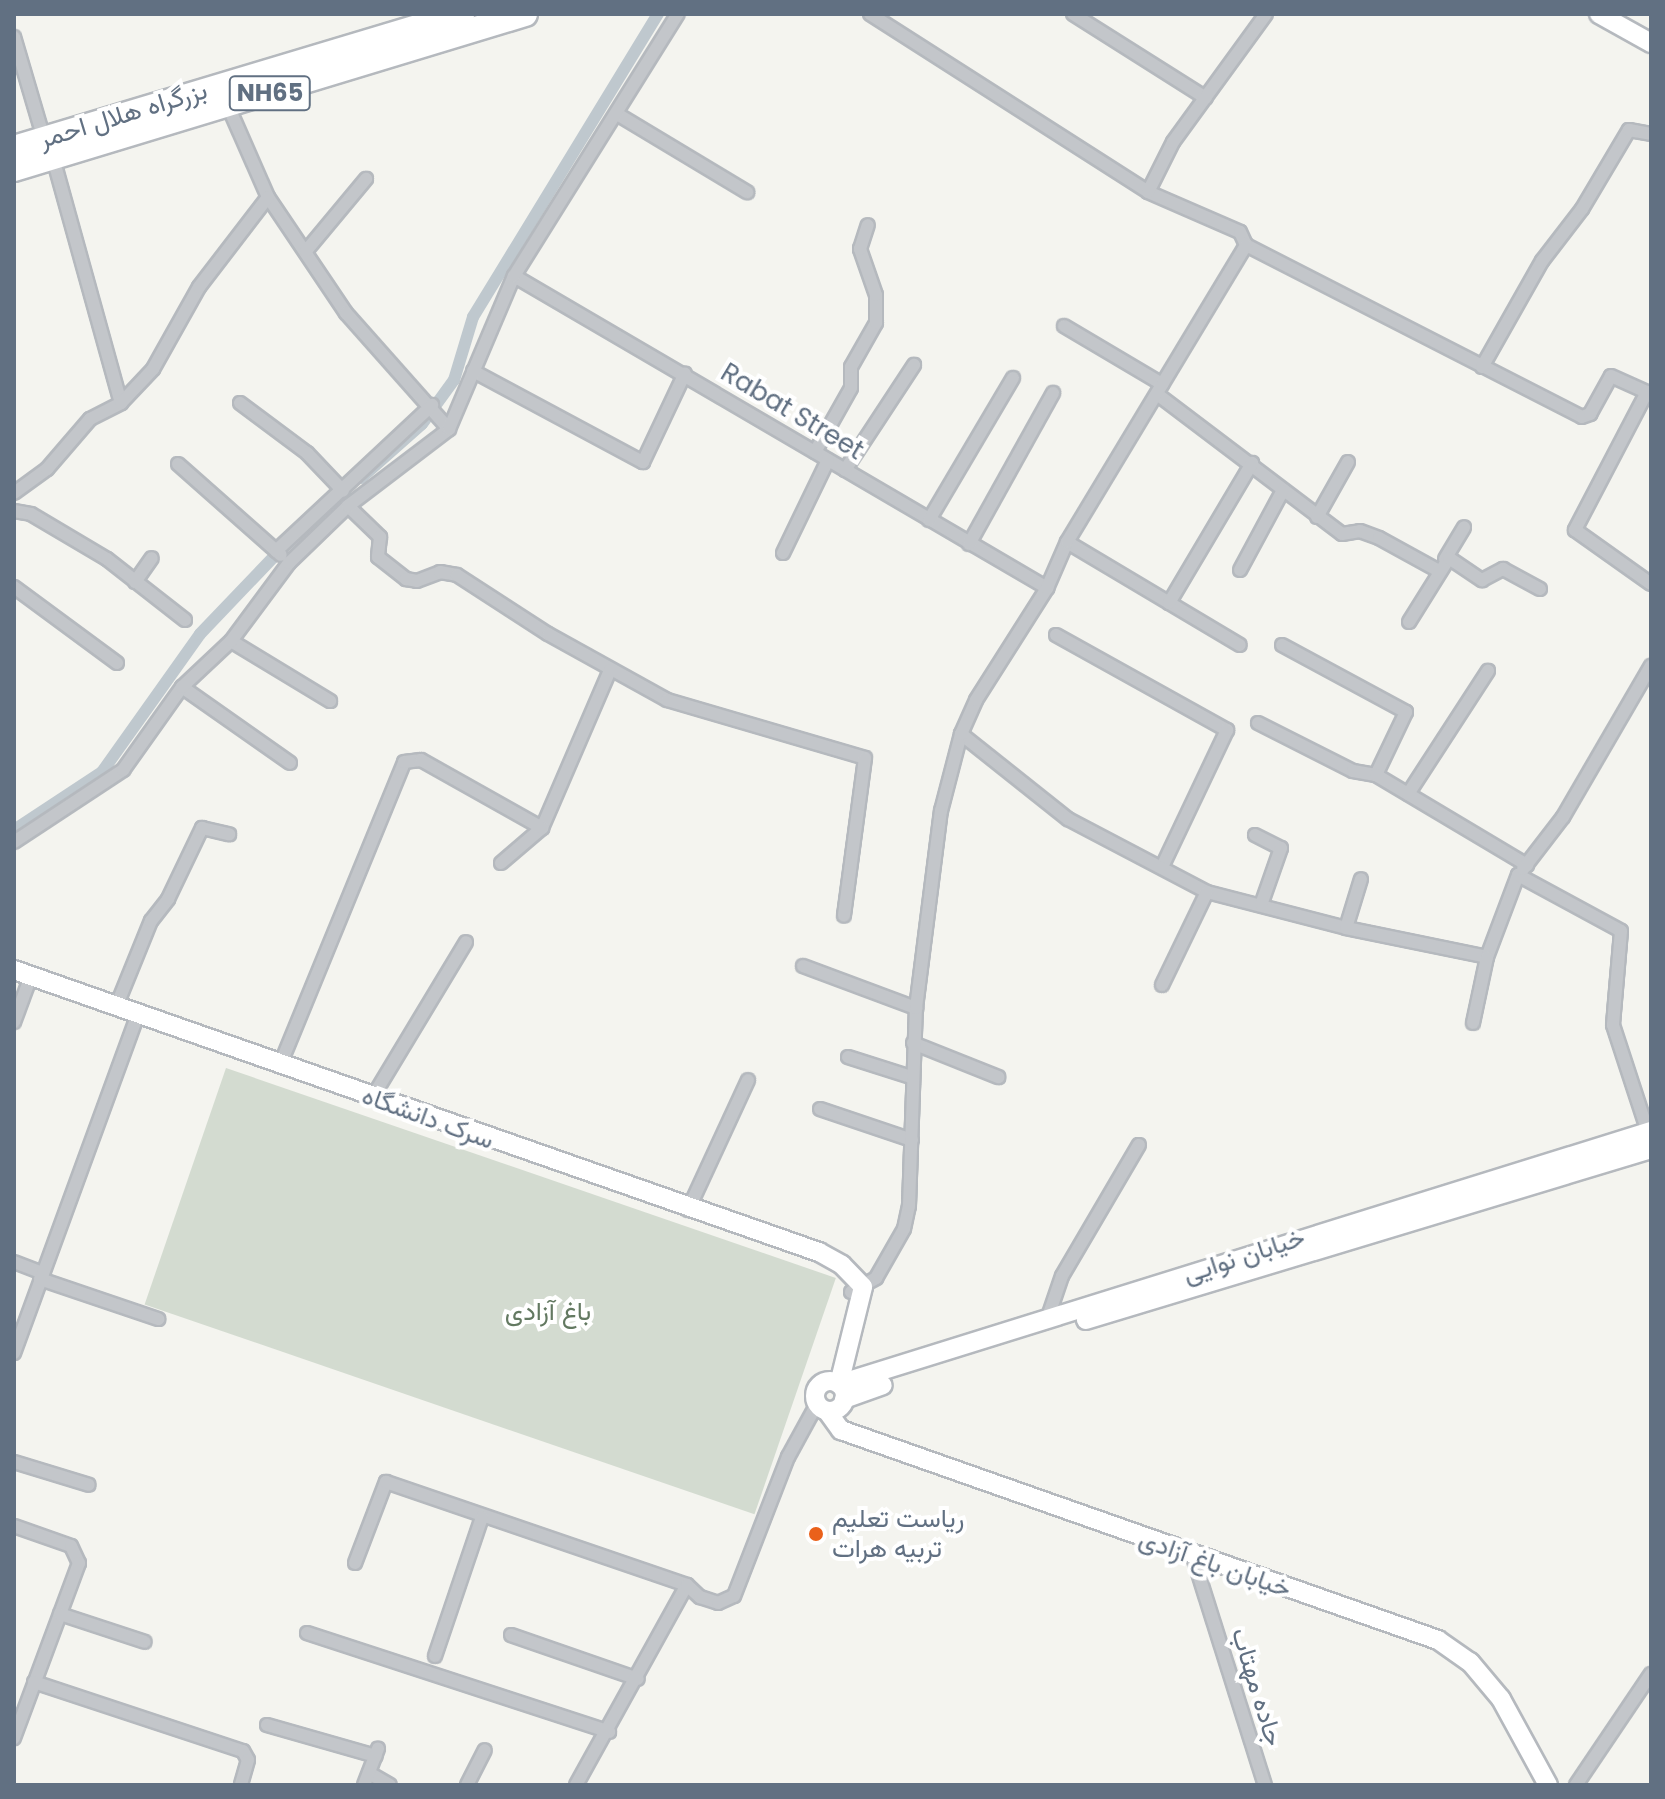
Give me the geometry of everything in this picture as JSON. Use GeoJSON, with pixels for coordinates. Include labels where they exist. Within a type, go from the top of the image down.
{"type":"FeatureCollection","features":[{"type":"Feature","properties":{"kind":"highway","name":"بزرگراه هلال احمر"},"geometry":{"type":"LineString","coordinates":[[14,169],[48,148],[462,14]]}},
{"type":"Feature","properties":{"kind":"highway","name":"بزرگراه هلال احمر"},"geometry":{"type":"LineString","coordinates":[[14,148],[48,148],[228,106],[405,32],[525,14]]}},
{"type":"Feature","properties":{"kind":"street"},"geometry":{"type":"LineString","coordinates":[[14,842],[123,770],[182,687],[231,641],[289,563],[348,506],[449,429],[514,276],[678,14]]}},
{"type":"Feature","properties":{"kind":"street"},"geometry":{"type":"LineString","coordinates":[[870,14],[1148,192],[1240,232],[1246,245],[1582,417],[1590,414],[1611,376],[1649,393],[1575,530],[1651,584]]}},
{"type":"Feature","properties":{"kind":"street"},"geometry":{"type":"LineString","coordinates":[[1073,14],[1206,98]]}},
{"type":"Feature","properties":{"kind":"street"},"geometry":{"type":"LineString","coordinates":[[1148,192],[1173,142],[1266,14]]}},
{"type":"Feature","properties":{"kind":"street"},"geometry":{"type":"LineString","coordinates":[[1599,14],[1651,43]]}},
{"type":"Feature","properties":{"kind":"street"},"geometry":{"type":"LineString","coordinates":[[14,37],[121,403]]}},
{"type":"Feature","properties":{"kind":"street"},"geometry":{"type":"LineString","coordinates":[[228,106],[268,197],[346,313],[392,369],[432,405],[449,429]]}},
{"type":"Feature","properties":{"kind":"street"},"geometry":{"type":"LineString","coordinates":[[617,114],[747,192]]}},
{"type":"Feature","properties":{"kind":"street"},"geometry":{"type":"LineString","coordinates":[[1482,367],[1542,261],[1582,209],[1629,130],[1651,134]]}},
{"type":"Feature","properties":{"kind":"street"},"geometry":{"type":"LineString","coordinates":[[306,251],[366,179]]}},
{"type":"Feature","properties":{"kind":"street"},"geometry":{"type":"LineString","coordinates":[[14,493],[47,469],[90,419],[121,403],[153,369],[199,287],[268,197]]}},
{"type":"Feature","properties":{"kind":"street"},"geometry":{"type":"LineString","coordinates":[[815,452],[851,388],[851,367],[876,323],[876,295],[860,249],[868,225]]}},
{"type":"Feature","properties":{"kind":"street"},"geometry":{"type":"LineString","coordinates":[[822,1407],[838,1408],[837,1388],[857,1290],[876,1278],[904,1229],[912,1140],[911,1077],[916,1008],[941,811],[961,734],[976,700],[1047,588],[1067,542],[1246,245]]}},
{"type":"Feature","properties":{"kind":"street","name":"Rabat Street"},"geometry":{"type":"LineString","coordinates":[[514,276],[685,373],[1047,588]]}},
{"type":"Feature","properties":{"kind":"street"},"geometry":{"type":"LineString","coordinates":[[1064,326],[1160,389],[1252,463],[1282,492],[1342,534],[1360,531],[1442,565],[1454,559],[1482,580],[1503,569],[1540,589]]}},
{"type":"Feature","properties":{"kind":"street"},"geometry":{"type":"LineString","coordinates":[[845,470],[914,365]]}},
{"type":"Feature","properties":{"kind":"street"},"geometry":{"type":"LineString","coordinates":[[473,371],[643,462],[685,373]]}},
{"type":"Feature","properties":{"kind":"street"},"geometry":{"type":"LineString","coordinates":[[929,520],[1013,378]]}},
{"type":"Feature","properties":{"kind":"street"},"geometry":{"type":"LineString","coordinates":[[969,544],[1053,393]]}},
{"type":"Feature","properties":{"kind":"street"},"geometry":{"type":"LineString","coordinates":[[240,403],[307,453],[343,491]]}},
{"type":"Feature","properties":{"kind":"street"},"geometry":{"type":"LineString","coordinates":[[276,551],[432,405]]}},
{"type":"Feature","properties":{"kind":"street"},"geometry":{"type":"LineString","coordinates":[[783,553],[828,460]]}},
{"type":"Feature","properties":{"kind":"street"},"geometry":{"type":"LineString","coordinates":[[1317,517],[1348,462]]}},
{"type":"Feature","properties":{"kind":"street"},"geometry":{"type":"LineString","coordinates":[[1169,603],[1252,463]]}},
{"type":"Feature","properties":{"kind":"street"},"geometry":{"type":"LineString","coordinates":[[178,464],[289,563]]}},
{"type":"Feature","properties":{"kind":"street"},"geometry":{"type":"LineString","coordinates":[[1240,570],[1282,492]]}},
{"type":"Feature","properties":{"kind":"street"},"geometry":{"type":"LineString","coordinates":[[348,506],[380,537],[378,557],[406,579],[417,581],[440,572],[457,575],[610,670],[667,700],[726,721],[865,758],[844,916]]}},
{"type":"Feature","properties":{"kind":"street"},"geometry":{"type":"LineString","coordinates":[[14,511],[31,514],[107,559],[185,620]]}},
{"type":"Feature","properties":{"kind":"street"},"geometry":{"type":"LineString","coordinates":[[1409,622],[1464,527]]}},
{"type":"Feature","properties":{"kind":"street"},"geometry":{"type":"LineString","coordinates":[[1067,542],[1240,645]]}},
{"type":"Feature","properties":{"kind":"street"},"geometry":{"type":"LineString","coordinates":[[135,582],[152,558]]}},
{"type":"Feature","properties":{"kind":"street"},"geometry":{"type":"LineString","coordinates":[[14,587],[117,663]]}},
{"type":"Feature","properties":{"kind":"street"},"geometry":{"type":"LineString","coordinates":[[1056,635],[1227,730],[1162,867]]}},
{"type":"Feature","properties":{"kind":"street"},"geometry":{"type":"LineString","coordinates":[[231,641],[330,701]]}},
{"type":"Feature","properties":{"kind":"street"},"geometry":{"type":"LineString","coordinates":[[1282,645],[1406,712],[1376,775]]}},
{"type":"Feature","properties":{"kind":"street"},"geometry":{"type":"LineString","coordinates":[[1473,1023],[1487,957],[1522,870],[1563,817],[1651,666]]}},
{"type":"Feature","properties":{"kind":"street"},"geometry":{"type":"LineString","coordinates":[[501,863],[542,828],[610,670]]}},
{"type":"Feature","properties":{"kind":"street"},"geometry":{"type":"LineString","coordinates":[[1408,794],[1488,671]]}},
{"type":"Feature","properties":{"kind":"street"},"geometry":{"type":"LineString","coordinates":[[182,687],[290,763]]}},
{"type":"Feature","properties":{"kind":"street"},"geometry":{"type":"LineString","coordinates":[[1258,723],[1353,771],[1376,775],[1621,931],[1613,1025],[1650,1138]]}},
{"type":"Feature","properties":{"kind":"street"},"geometry":{"type":"LineString","coordinates":[[961,734],[1068,819],[1207,892],[1346,928],[1487,957]]}},
{"type":"Feature","properties":{"kind":"street"},"geometry":{"type":"LineString","coordinates":[[280,1065],[404,762],[421,760],[542,828]]}},
{"type":"Feature","properties":{"kind":"street"},"geometry":{"type":"LineString","coordinates":[[116,1007],[151,921],[168,899],[202,828],[229,834]]}},
{"type":"Feature","properties":{"kind":"street"},"geometry":{"type":"LineString","coordinates":[[1255,835],[1281,848],[1261,905]]}},
{"type":"Feature","properties":{"kind":"street"},"geometry":{"type":"LineString","coordinates":[[1346,928],[1361,879]]}},
{"type":"Feature","properties":{"kind":"street"},"geometry":{"type":"LineString","coordinates":[[1162,985],[1207,892]]}},
{"type":"Feature","properties":{"kind":"street"},"geometry":{"type":"LineString","coordinates":[[372,1098],[466,942]]}},
{"type":"Feature","properties":{"kind":"street"},"geometry":{"type":"LineString","coordinates":[[803,966],[916,1008]]}},
{"type":"Feature","properties":{"kind":"street"},"geometry":{"type":"LineString","coordinates":[[14,1022],[23,973]]}},
{"type":"Feature","properties":{"kind":"street","name":"سرک دانشگاه"},"geometry":{"type":"LineString","coordinates":[[23,973],[688,1210],[819,1252],[842,1265],[857,1290]]}},
{"type":"Feature","properties":{"kind":"street"},"geometry":{"type":"LineString","coordinates":[[14,1353],[138,1015]]}},
{"type":"Feature","properties":{"kind":"street"},"geometry":{"type":"LineString","coordinates":[[913,1043],[998,1077]]}},
{"type":"Feature","properties":{"kind":"street"},"geometry":{"type":"LineString","coordinates":[[848,1057],[911,1077]]}},
{"type":"Feature","properties":{"kind":"street"},"geometry":{"type":"LineString","coordinates":[[688,1210],[748,1080]]}},
{"type":"Feature","properties":{"kind":"street"},"geometry":{"type":"LineString","coordinates":[[820,1109],[912,1140]]}},
{"type":"Feature","properties":{"kind":"street","name":"خیابان نوایی"},"geometry":{"type":"LineString","coordinates":[[837,1388],[1047,1320],[1650,1138]]}},
{"type":"Feature","properties":{"kind":"street","name":"خیابان نوایی"},"geometry":{"type":"LineString","coordinates":[[837,1388],[1294,1255],[1650,1138]]}},
{"type":"Feature","properties":{"kind":"street"},"geometry":{"type":"LineString","coordinates":[[1047,1320],[1062,1276],[1139,1145]]}},
{"type":"Feature","properties":{"kind":"street"},"geometry":{"type":"LineString","coordinates":[[14,1262],[41,1276],[158,1319]]}},
{"type":"Feature","properties":{"kind":"street"},"geometry":{"type":"LineString","coordinates":[[837,1388],[857,1290]]}},
{"type":"Feature","properties":{"kind":"street"},"geometry":{"type":"LineString","coordinates":[[845,1341],[853,1363],[881,1374]]}},
{"type":"Feature","properties":{"kind":"street"},"geometry":{"type":"LineString","coordinates":[[822,1407],[816,1392],[837,1388]]}},
{"type":"Feature","properties":{"kind":"street"},"geometry":{"type":"LineString","coordinates":[[355,1563],[386,1482],[687,1585],[700,1597],[718,1603],[734,1596],[788,1457],[822,1407]]}},
{"type":"Feature","properties":{"kind":"street","name":"خیابان باغ آزادی"},"geometry":{"type":"LineString","coordinates":[[822,1407],[841,1430],[1193,1557],[1438,1640],[1470,1662],[1501,1699],[1548,1785]]}},
{"type":"Feature","properties":{"kind":"street"},"geometry":{"type":"LineString","coordinates":[[14,1462],[89,1485]]}},
{"type":"Feature","properties":{"kind":"street"},"geometry":{"type":"LineString","coordinates":[[435,1656],[482,1517]]}},
{"type":"Feature","properties":{"kind":"street"},"geometry":{"type":"LineString","coordinates":[[14,1526],[78,1551],[79,1563],[14,1738]]}},
{"type":"Feature","properties":{"kind":"street","name":"جاده مهتاب"},"geometry":{"type":"LineString","coordinates":[[1193,1557],[1265,1785]]}},
{"type":"Feature","properties":{"kind":"street"},"geometry":{"type":"LineString","coordinates":[[576,1785],[609,1732],[687,1585]]}},
{"type":"Feature","properties":{"kind":"street"},"geometry":{"type":"LineString","coordinates":[[60,1614],[145,1642]]}},
{"type":"Feature","properties":{"kind":"street"},"geometry":{"type":"LineString","coordinates":[[307,1633],[609,1732]]}},
{"type":"Feature","properties":{"kind":"street"},"geometry":{"type":"LineString","coordinates":[[511,1635],[638,1679]]}},
{"type":"Feature","properties":{"kind":"street"},"geometry":{"type":"LineString","coordinates":[[1576,1785],[1651,1674]]}},
{"type":"Feature","properties":{"kind":"street"},"geometry":{"type":"LineString","coordinates":[[34,1682],[243,1751],[248,1760],[241,1785]]}},
{"type":"Feature","properties":{"kind":"street"},"geometry":{"type":"LineString","coordinates":[[267,1725],[377,1752],[366,1779],[390,1785]]}},
{"type":"Feature","properties":{"kind":"street"},"geometry":{"type":"LineString","coordinates":[[467,1785],[485,1750]]}},
{"type":"Feature","properties":{"kind":"green space","name":"باغ آزادی"},"geometry":{"type":"Polygon","coordinates":[[[226,1068],[836,1278],[754,1514],[145,1304],[226,1068]]]}},
{"type":"Feature","properties":{"kind":"waterway"},"geometry":{"type":"LineString","coordinates":[[361,478],[422,424],[454,380],[473,317],[658,14]]}},
{"type":"Feature","properties":{"kind":"waterway"},"geometry":{"type":"LineString","coordinates":[[14,830],[102,772],[200,634],[285,545]]}},
{"type":"Feature","properties":{"kind":"place","name":"ریاست تعلیم تربیه هرات"},"geometry":{"type":"Point","coordinates":[816,1534]}}]}
